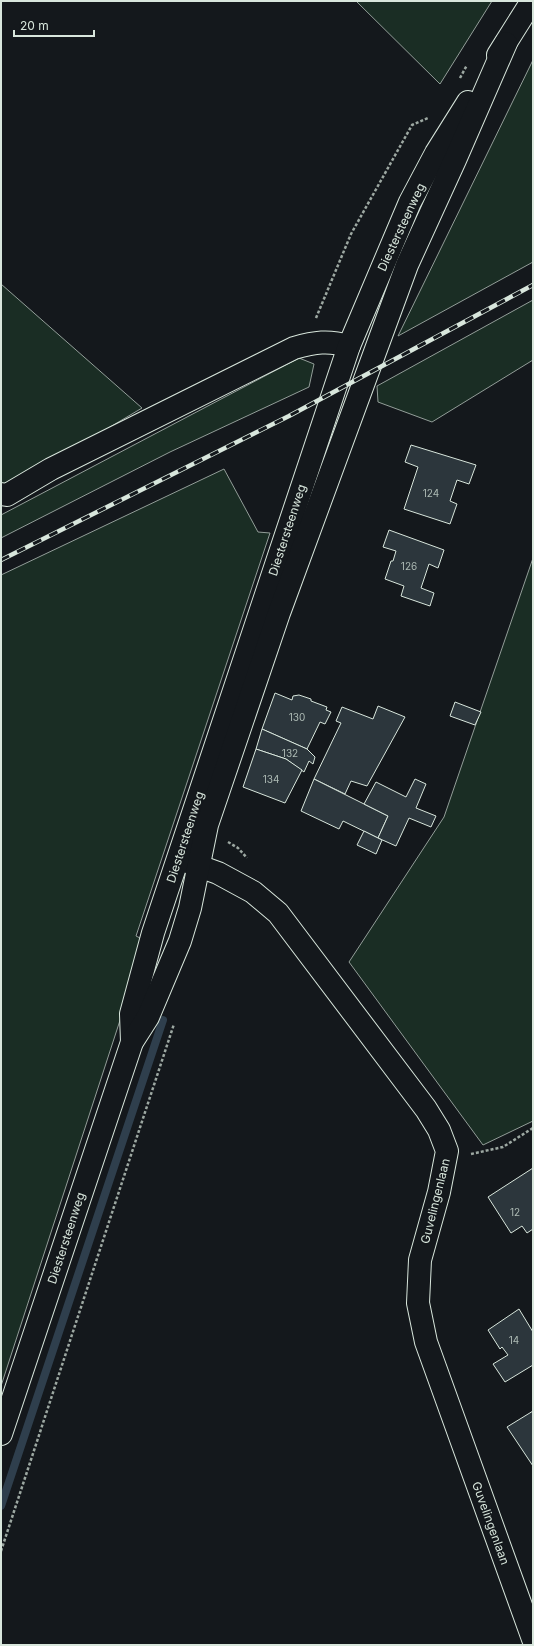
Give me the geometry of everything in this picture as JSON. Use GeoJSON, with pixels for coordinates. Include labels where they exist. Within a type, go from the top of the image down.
{"type":"FeatureCollection","features":[{"type":"Feature","properties":{"kind":"main road","name":"Diestersteenweg"},"geometry":{"type":"LineString","coordinates":[[132,1042],[131,1014],[154,933],[342,344],[410,202],[436,153],[532,1]]}},
{"type":"Feature","properties":{"kind":"main road","name":"Diestersteenweg"},"geometry":{"type":"LineString","coordinates":[[1,1434],[132,1042],[148,1018],[180,941],[200,867],[207,826],[279,613],[407,265],[455,160],[506,42]]}},
{"type":"Feature","properties":{"kind":"main road"},"geometry":{"type":"LineString","coordinates":[[1,494],[7,495],[57,466],[294,348],[314,342],[342,344]]}},
{"type":"Feature","properties":{"kind":"main road","name":"Guvelingenlaan"},"geometry":{"type":"LineString","coordinates":[[178,858],[218,873],[253,892],[278,913],[426,1109],[439,1130],[447,1151],[439,1192],[420,1260],[418,1303],[426,1342],[533,1639]]}},
{"type":"Feature","properties":{"kind":"path"},"geometry":{"type":"LineString","coordinates":[[305,345],[351,234],[412,125],[432,116]]}},
{"type":"Feature","properties":{"kind":"path"},"geometry":{"type":"LineString","coordinates":[[1,1551],[174,1023]]}},
{"type":"Feature","properties":{"kind":"path"},"geometry":{"type":"LineString","coordinates":[[447,1151],[472,1154],[503,1147],[533,1128]]}},
{"type":"Feature","properties":{"kind":"green space"},"geometry":{"type":"Polygon","coordinates":[[[356,1],[492,1],[440,84],[356,1]]]}},
{"type":"Feature","properties":{"kind":"green space"},"geometry":{"type":"Polygon","coordinates":[[[533,60],[533,262],[398,336],[533,60]]]}},
{"type":"Feature","properties":{"kind":"green space"},"geometry":{"type":"Polygon","coordinates":[[[1,284],[142,408],[1,492],[1,284]]]}},
{"type":"Feature","properties":{"kind":"green space"},"geometry":{"type":"Polygon","coordinates":[[[533,300],[533,360],[432,422],[378,402],[377,386],[533,300]]]}},
{"type":"Feature","properties":{"kind":"green space"},"geometry":{"type":"Polygon","coordinates":[[[299,358],[314,364],[309,387],[170,452],[1,538],[1,515],[299,358]]]}},
{"type":"Feature","properties":{"kind":"green space"},"geometry":{"type":"Polygon","coordinates":[[[224,469],[258,532],[270,533],[136,936],[144,940],[125,1005],[1,1386],[1,575],[224,469]]]}},
{"type":"Feature","properties":{"kind":"green space"},"geometry":{"type":"Polygon","coordinates":[[[533,558],[533,1121],[483,1145],[349,962],[444,817],[533,558]]]}},
{"type":"Feature","properties":{"kind":"building"},"geometry":{"type":"Polygon","coordinates":[[[411,445],[476,465],[469,484],[457,480],[450,501],[457,504],[450,524],[404,509],[418,467],[405,462],[411,445]]]}},
{"type":"Feature","properties":{"kind":"building"},"geometry":{"type":"Polygon","coordinates":[[[389,530],[444,550],[438,568],[429,564],[421,588],[434,593],[430,606],[401,596],[404,586],[385,579],[396,551],[383,547],[389,530]]]}},
{"type":"Feature","properties":{"kind":"building"},"geometry":{"type":"Polygon","coordinates":[[[275,693],[292,700],[293,696],[299,695],[311,699],[311,701],[327,707],[326,710],[331,712],[325,724],[320,722],[307,749],[262,729],[275,693]]]}},
{"type":"Feature","properties":{"kind":"building"},"geometry":{"type":"Polygon","coordinates":[[[455,702],[481,712],[475,725],[450,716],[455,702]]]}},
{"type":"Feature","properties":{"kind":"building"},"geometry":{"type":"Polygon","coordinates":[[[378,706],[405,717],[367,786],[351,781],[345,794],[314,779],[341,723],[336,721],[342,707],[373,719],[378,706]]]}},
{"type":"Feature","properties":{"kind":"building"},"geometry":{"type":"Polygon","coordinates":[[[262,729],[307,749],[315,757],[313,764],[309,761],[304,772],[286,759],[256,749],[262,729]]]}},
{"type":"Feature","properties":{"kind":"building"},"geometry":{"type":"Polygon","coordinates":[[[256,749],[286,759],[302,770],[285,803],[243,787],[256,749]]]}},
{"type":"Feature","properties":{"kind":"building"},"geometry":{"type":"Polygon","coordinates":[[[314,779],[388,816],[378,838],[343,821],[339,829],[301,811],[314,779]]]}},
{"type":"Feature","properties":{"kind":"building"},"geometry":{"type":"Polygon","coordinates":[[[415,779],[426,784],[416,808],[436,816],[431,827],[409,818],[396,846],[378,838],[388,816],[364,804],[376,782],[406,797],[415,779]]]}},
{"type":"Feature","properties":{"kind":"building"},"geometry":{"type":"Polygon","coordinates":[[[364,831],[382,840],[376,854],[357,845],[364,831]]]}},
{"type":"Feature","properties":{"kind":"building"},"geometry":{"type":"Polygon","coordinates":[[[533,1168],[533,1229],[527,1233],[522,1226],[511,1233],[488,1197],[533,1168]]]}},
{"type":"Feature","properties":{"kind":"building"},"geometry":{"type":"Polygon","coordinates":[[[519,1309],[533,1332],[533,1365],[505,1382],[493,1364],[508,1355],[502,1347],[500,1349],[488,1330],[519,1309]]]}},
{"type":"Feature","properties":{"kind":"building"},"geometry":{"type":"Polygon","coordinates":[[[533,1411],[533,1466],[507,1427],[533,1411]]]}},
{"type":"Feature","properties":{"kind":"waterway"},"geometry":{"type":"LineString","coordinates":[[1,1506],[163,1020]]}},
{"type":"Feature","properties":{"kind":"railway"},"geometry":{"type":"LineString","coordinates":[[1,560],[289,416],[533,285]]}}]}
